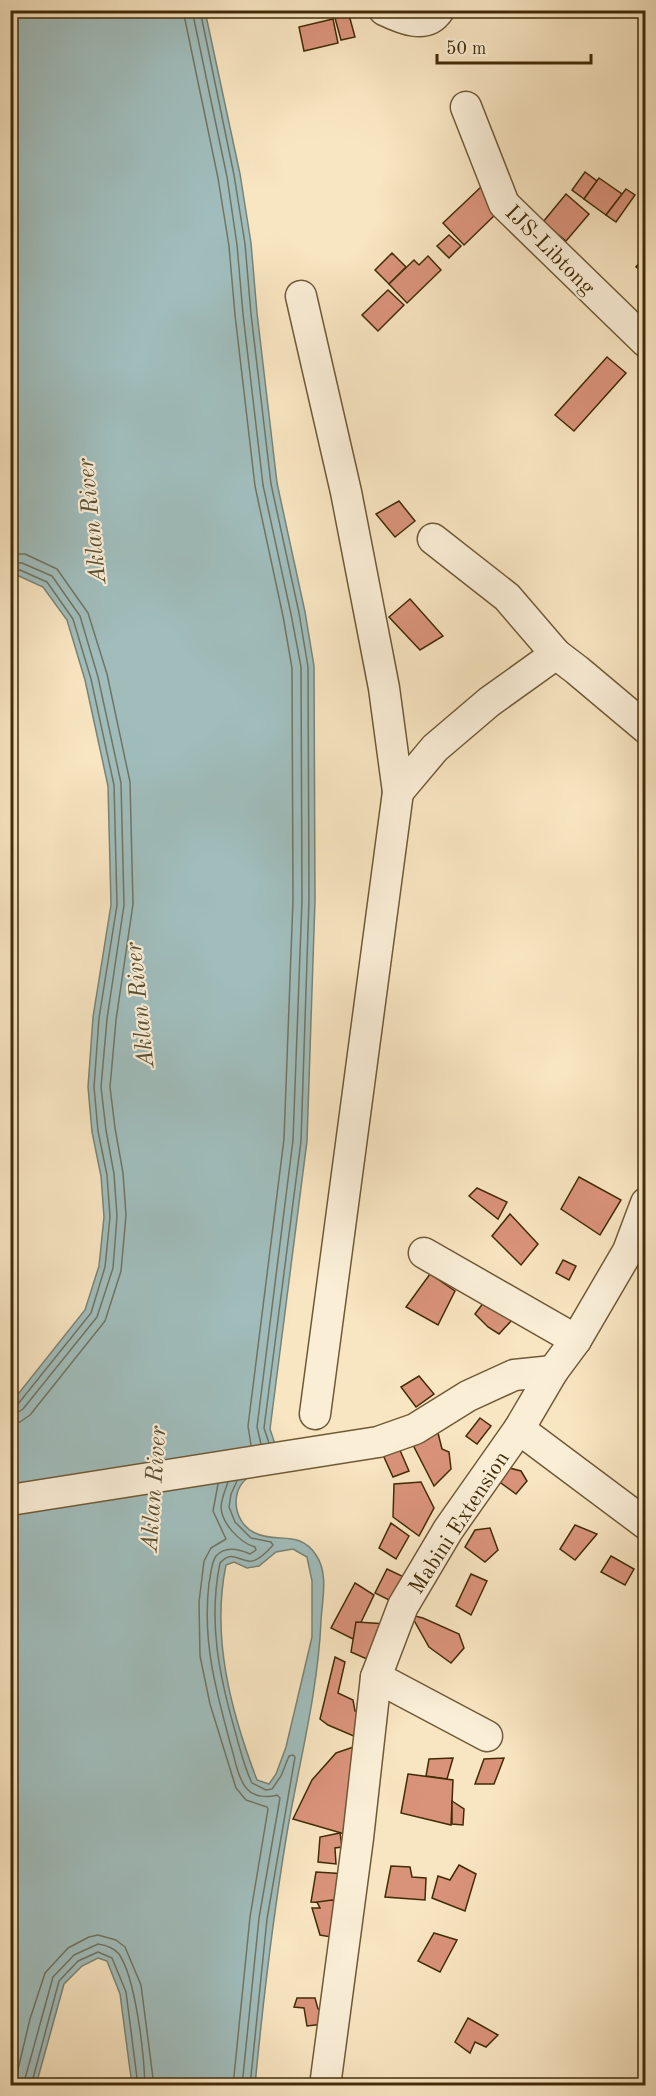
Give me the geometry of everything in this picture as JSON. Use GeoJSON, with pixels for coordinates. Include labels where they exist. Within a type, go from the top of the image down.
{"type":"FeatureCollection","features":[{"type":"Feature","properties":{"kind":"street"},"geometry":{"type":"LineString","coordinates":[[384,10],[407,20],[425,21],[437,14],[439,10]]}},
{"type":"Feature","properties":{"kind":"street","name":"IJS-Libtong"},"geometry":{"type":"LineString","coordinates":[[466,107],[504,204],[645,342]]}},
{"type":"Feature","properties":{"kind":"street"},"geometry":{"type":"LineString","coordinates":[[301,296],[346,492],[384,688],[398,792],[315,1414]]}},
{"type":"Feature","properties":{"kind":"street"},"geometry":{"type":"LineString","coordinates":[[433,539],[507,597],[556,654],[645,728]]}},
{"type":"Feature","properties":{"kind":"street"},"geometry":{"type":"LineString","coordinates":[[398,792],[435,748],[489,702],[556,654]]}},
{"type":"Feature","properties":{"kind":"street","name":"Mabini Extension"},"geometry":{"type":"LineString","coordinates":[[325,2085],[358,1838],[376,1677],[403,1606],[448,1530],[519,1429],[554,1371],[576,1340],[628,1251],[645,1203]]}},
{"type":"Feature","properties":{"kind":"street"},"geometry":{"type":"LineString","coordinates":[[424,1253],[576,1340]]}},
{"type":"Feature","properties":{"kind":"street"},"geometry":{"type":"LineString","coordinates":[[10,1500],[378,1442],[415,1429],[468,1396],[514,1376],[554,1371]]}},
{"type":"Feature","properties":{"kind":"street"},"geometry":{"type":"LineString","coordinates":[[519,1429],[645,1524]]}},
{"type":"Feature","properties":{"kind":"street"},"geometry":{"type":"LineString","coordinates":[[376,1677],[487,1736]]}},
{"type":"Feature","properties":{"kind":"water","name":"Aklan River"},"geometry":{"type":"Polygon","coordinates":[[[11,11],[205,11],[240,174],[251,243],[277,483],[305,612],[314,666],[315,900],[307,1141],[270,1429],[275,1444],[269,1465],[246,1479],[237,1492],[236,1500],[239,1516],[248,1529],[263,1536],[302,1542],[309,1547],[320,1562],[324,1587],[316,1674],[277,1896],[255,2085],[132,2085],[120,1994],[107,1961],[98,1958],[82,1966],[64,1984],[36,2085],[11,2085],[11,1403],[85,1310],[99,1266],[104,1217],[101,1176],[92,1132],[88,1087],[93,1017],[111,905],[108,786],[85,680],[67,620],[43,587],[19,576],[11,577],[11,11]],[[293,1549],[276,1552],[259,1566],[247,1568],[234,1562],[226,1565],[221,1619],[226,1674],[239,1728],[257,1780],[269,1784],[276,1774],[286,1747],[312,1637],[312,1581],[307,1557],[293,1549]]]}},
{"type":"Feature","properties":{"kind":"building"},"geometry":{"type":"Polygon","coordinates":[[[349,15],[355,37],[341,40],[335,18],[349,15]]]}},
{"type":"Feature","properties":{"kind":"building"},"geometry":{"type":"Polygon","coordinates":[[[333,19],[338,43],[304,51],[299,27],[333,19]]]}},
{"type":"Feature","properties":{"kind":"building"},"geometry":{"type":"Polygon","coordinates":[[[585,172],[597,181],[584,199],[572,190],[585,172]]]}},
{"type":"Feature","properties":{"kind":"building"},"geometry":{"type":"Polygon","coordinates":[[[599,178],[622,194],[606,215],[584,199],[599,178]]]}},
{"type":"Feature","properties":{"kind":"building"},"geometry":{"type":"Polygon","coordinates":[[[481,187],[495,201],[489,207],[496,214],[464,245],[443,223],[481,187]]]}},
{"type":"Feature","properties":{"kind":"building"},"geometry":{"type":"Polygon","coordinates":[[[626,189],[635,195],[616,222],[606,215],[626,189]]]}},
{"type":"Feature","properties":{"kind":"building"},"geometry":{"type":"Polygon","coordinates":[[[566,194],[589,214],[566,241],[543,222],[566,194]]]}},
{"type":"Feature","properties":{"kind":"building"},"geometry":{"type":"Polygon","coordinates":[[[449,235],[461,246],[449,258],[437,246],[449,235]]]}},
{"type":"Feature","properties":{"kind":"building"},"geometry":{"type":"Polygon","coordinates":[[[392,253],[406,267],[389,284],[375,270],[392,253]]]}},
{"type":"Feature","properties":{"kind":"building"},"geometry":{"type":"Polygon","coordinates":[[[646,255],[646,275],[636,267],[646,255]]]}},
{"type":"Feature","properties":{"kind":"building"},"geometry":{"type":"Polygon","coordinates":[[[428,256],[441,270],[407,303],[389,284],[414,260],[419,265],[428,256]]]}},
{"type":"Feature","properties":{"kind":"building"},"geometry":{"type":"Polygon","coordinates":[[[388,290],[404,305],[378,331],[362,315],[388,290]]]}},
{"type":"Feature","properties":{"kind":"building"},"geometry":{"type":"Polygon","coordinates":[[[607,357],[626,373],[574,431],[555,415],[607,357]]]}},
{"type":"Feature","properties":{"kind":"building"},"geometry":{"type":"Polygon","coordinates":[[[399,501],[415,521],[395,537],[376,514],[399,501]]]}},
{"type":"Feature","properties":{"kind":"building"},"geometry":{"type":"Polygon","coordinates":[[[410,599],[443,636],[420,650],[389,617],[410,599]]]}},
{"type":"Feature","properties":{"kind":"building"},"geometry":{"type":"Polygon","coordinates":[[[579,1177],[621,1200],[600,1235],[561,1209],[579,1177]]]}},
{"type":"Feature","properties":{"kind":"building"},"geometry":{"type":"Polygon","coordinates":[[[477,1188],[507,1202],[498,1219],[469,1196],[477,1188]]]}},
{"type":"Feature","properties":{"kind":"building"},"geometry":{"type":"Polygon","coordinates":[[[510,1214],[538,1244],[521,1265],[492,1236],[510,1214]]]}},
{"type":"Feature","properties":{"kind":"building"},"geometry":{"type":"Polygon","coordinates":[[[563,1260],[576,1266],[569,1280],[556,1273],[563,1260]]]}},
{"type":"Feature","properties":{"kind":"building"},"geometry":{"type":"Polygon","coordinates":[[[430,1274],[455,1291],[438,1325],[406,1307],[430,1274]]]}},
{"type":"Feature","properties":{"kind":"building"},"geometry":{"type":"Polygon","coordinates":[[[487,1298],[513,1319],[499,1334],[475,1314],[487,1298]]]}},
{"type":"Feature","properties":{"kind":"building"},"geometry":{"type":"Polygon","coordinates":[[[419,1376],[434,1394],[416,1407],[401,1387],[419,1376]]]}},
{"type":"Feature","properties":{"kind":"building"},"geometry":{"type":"Polygon","coordinates":[[[480,1418],[491,1426],[477,1444],[466,1436],[480,1418]]]}},
{"type":"Feature","properties":{"kind":"building"},"geometry":{"type":"Polygon","coordinates":[[[437,1429],[442,1449],[449,1452],[451,1469],[434,1486],[412,1443],[437,1429]]]}},
{"type":"Feature","properties":{"kind":"building"},"geometry":{"type":"Polygon","coordinates":[[[399,1448],[409,1471],[393,1477],[383,1455],[399,1448]]]}},
{"type":"Feature","properties":{"kind":"building"},"geometry":{"type":"Polygon","coordinates":[[[498,1465],[521,1471],[527,1481],[516,1494],[490,1475],[498,1465]]]}},
{"type":"Feature","properties":{"kind":"building"},"geometry":{"type":"Polygon","coordinates":[[[421,1482],[434,1508],[419,1536],[393,1517],[394,1484],[421,1482]]]}},
{"type":"Feature","properties":{"kind":"building"},"geometry":{"type":"Polygon","coordinates":[[[391,1523],[409,1536],[396,1559],[379,1548],[391,1523]]]}},
{"type":"Feature","properties":{"kind":"building"},"geometry":{"type":"Polygon","coordinates":[[[575,1525],[597,1534],[575,1560],[560,1549],[575,1525]]]}},
{"type":"Feature","properties":{"kind":"building"},"geometry":{"type":"Polygon","coordinates":[[[490,1528],[498,1550],[485,1562],[465,1547],[475,1530],[490,1528]]]}},
{"type":"Feature","properties":{"kind":"building"},"geometry":{"type":"Polygon","coordinates":[[[611,1556],[634,1569],[625,1585],[601,1572],[611,1556]]]}},
{"type":"Feature","properties":{"kind":"building"},"geometry":{"type":"Polygon","coordinates":[[[387,1569],[404,1577],[391,1601],[375,1593],[387,1569]]]}},
{"type":"Feature","properties":{"kind":"building"},"geometry":{"type":"Polygon","coordinates":[[[471,1574],[487,1581],[471,1615],[456,1606],[471,1574]]]}},
{"type":"Feature","properties":{"kind":"building"},"geometry":{"type":"Polygon","coordinates":[[[355,1583],[374,1595],[353,1639],[331,1628],[355,1583]]]}},
{"type":"Feature","properties":{"kind":"building"},"geometry":{"type":"Polygon","coordinates":[[[411,1615],[459,1634],[464,1648],[451,1663],[429,1647],[411,1615]]]}},
{"type":"Feature","properties":{"kind":"building"},"geometry":{"type":"Polygon","coordinates":[[[356,1622],[388,1624],[376,1663],[351,1652],[356,1622]]]}},
{"type":"Feature","properties":{"kind":"building"},"geometry":{"type":"Polygon","coordinates":[[[335,1657],[345,1662],[338,1693],[353,1700],[355,1711],[362,1713],[356,1737],[320,1719],[335,1657]]]}},
{"type":"Feature","properties":{"kind":"building"},"geometry":{"type":"Polygon","coordinates":[[[359,1745],[355,1837],[293,1819],[312,1780],[336,1753],[359,1745]]]}},
{"type":"Feature","properties":{"kind":"building"},"geometry":{"type":"Polygon","coordinates":[[[453,1758],[447,1779],[426,1776],[429,1759],[453,1758]]]}},
{"type":"Feature","properties":{"kind":"building"},"geometry":{"type":"Polygon","coordinates":[[[504,1758],[494,1784],[475,1784],[484,1759],[504,1758]]]}},
{"type":"Feature","properties":{"kind":"building"},"geometry":{"type":"Polygon","coordinates":[[[408,1774],[453,1780],[451,1825],[401,1813],[408,1774]]]}},
{"type":"Feature","properties":{"kind":"building"},"geometry":{"type":"Polygon","coordinates":[[[452,1801],[464,1809],[463,1825],[452,1824],[452,1801]]]}},
{"type":"Feature","properties":{"kind":"building"},"geometry":{"type":"Polygon","coordinates":[[[340,1833],[342,1847],[335,1848],[336,1864],[318,1862],[320,1837],[340,1833]]]}},
{"type":"Feature","properties":{"kind":"building"},"geometry":{"type":"Polygon","coordinates":[[[459,1865],[476,1874],[465,1911],[432,1898],[438,1876],[450,1880],[459,1865]]]}},
{"type":"Feature","properties":{"kind":"building"},"geometry":{"type":"Polygon","coordinates":[[[391,1866],[410,1867],[412,1877],[426,1878],[425,1900],[385,1897],[391,1866]]]}},
{"type":"Feature","properties":{"kind":"building"},"geometry":{"type":"Polygon","coordinates":[[[316,1872],[347,1874],[345,1904],[311,1902],[316,1872]]]}},
{"type":"Feature","properties":{"kind":"building"},"geometry":{"type":"Polygon","coordinates":[[[332,1900],[341,1904],[331,1937],[320,1935],[312,1908],[320,1908],[317,1902],[332,1900]]]}},
{"type":"Feature","properties":{"kind":"building"},"geometry":{"type":"Polygon","coordinates":[[[434,1933],[457,1940],[440,1972],[418,1961],[434,1933]]]}},
{"type":"Feature","properties":{"kind":"building"},"geometry":{"type":"Polygon","coordinates":[[[297,1998],[315,1998],[318,2009],[328,2012],[324,2024],[307,2026],[304,2008],[294,2007],[297,1998]]]}},
{"type":"Feature","properties":{"kind":"building"},"geometry":{"type":"Polygon","coordinates":[[[468,2018],[498,2035],[486,2047],[475,2042],[470,2053],[455,2042],[468,2018]]]}},
{"type":"Feature","properties":{"kind":"building"},"geometry":{"type":"Polygon","coordinates":[[[336,2081],[355,2081],[361,2086],[337,2086],[336,2081]]]}}]}
